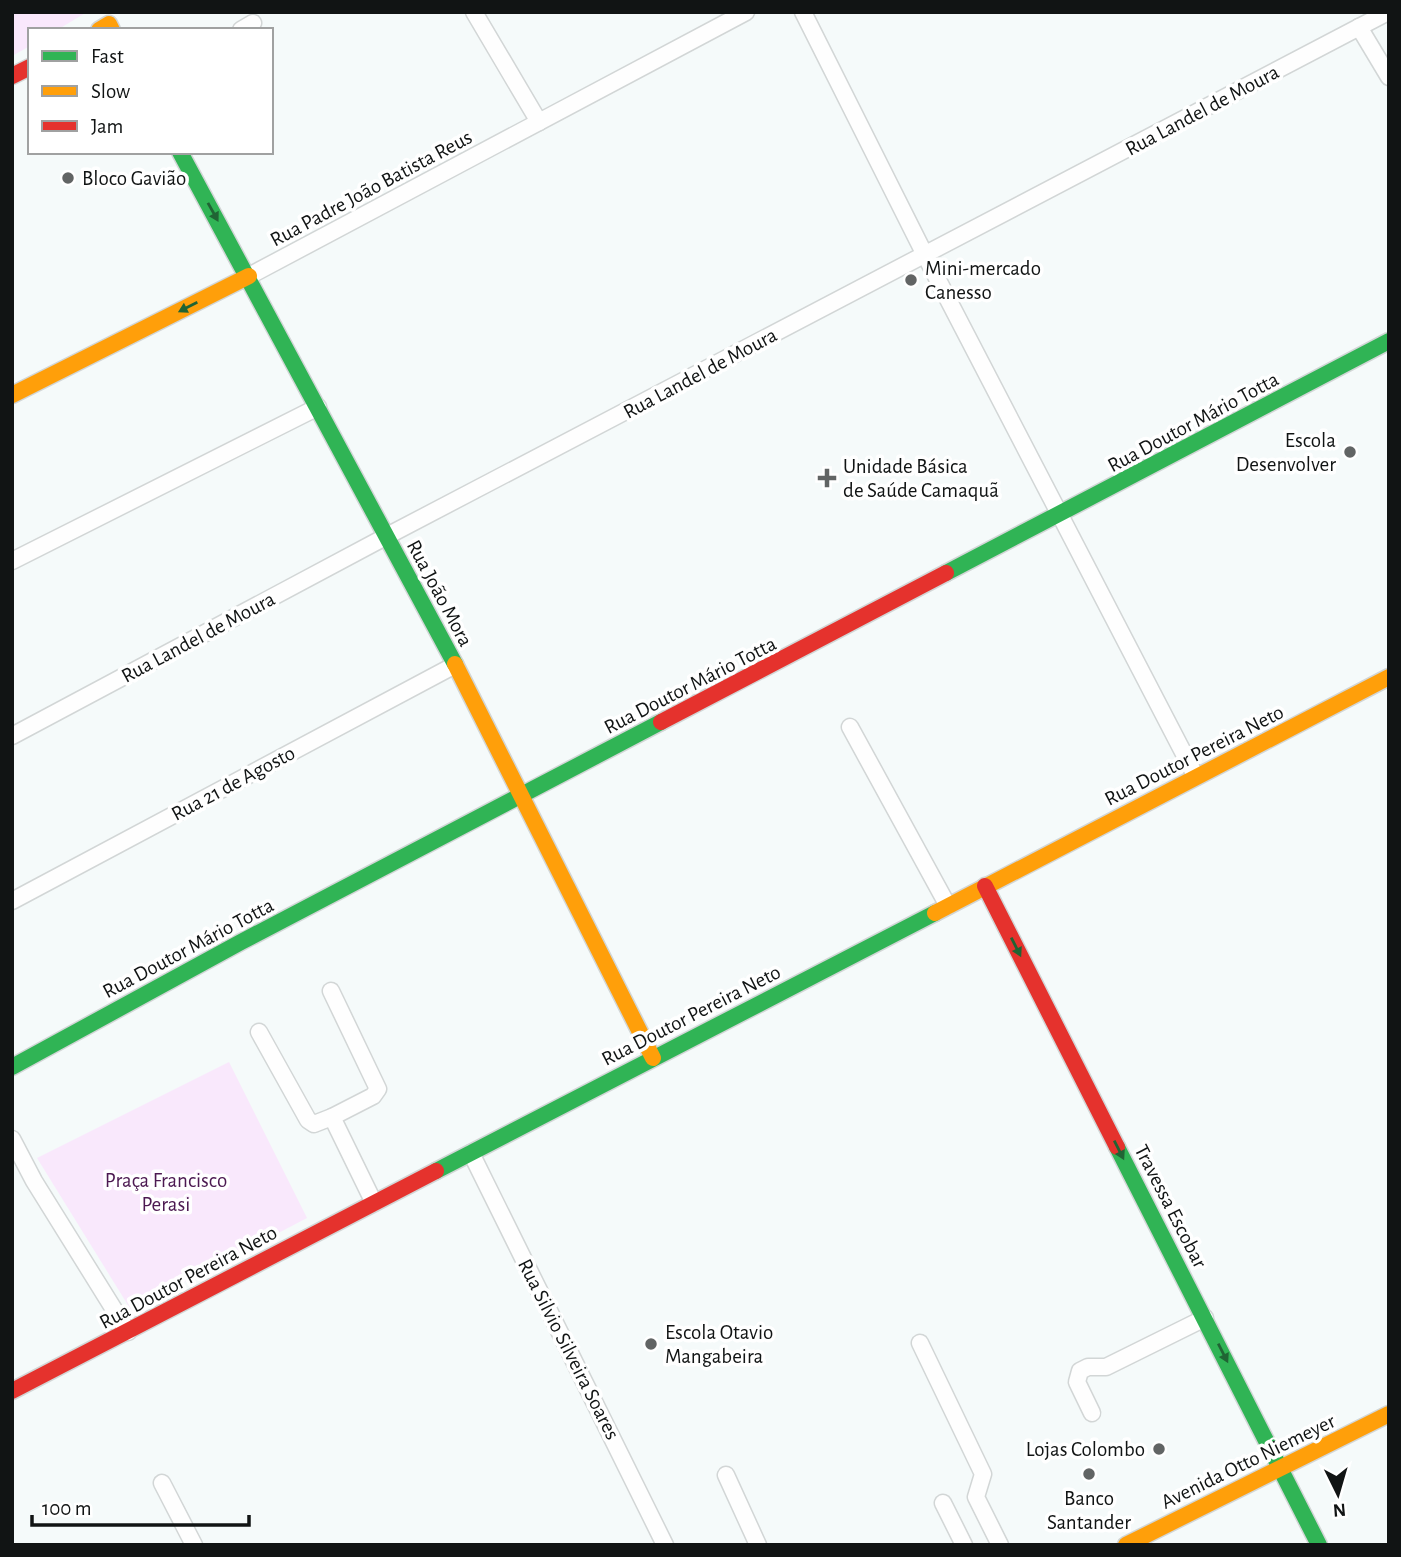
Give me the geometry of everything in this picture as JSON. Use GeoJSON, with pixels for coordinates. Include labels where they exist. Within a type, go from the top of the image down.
{"type":"FeatureCollection","features":[{"type":"Feature","properties":{"kind":"street"},"geometry":{"type":"LineString","coordinates":[[474,12],[539,122]]}},
{"type":"Feature","properties":{"kind":"street","name":"Rua Padre João Batista Reus"},"geometry":{"type":"LineString","coordinates":[[12,395],[249,276],[746,12]]}},
{"type":"Feature","properties":{"kind":"street"},"geometry":{"type":"LineString","coordinates":[[803,12],[925,255],[1196,777]]}},
{"type":"Feature","properties":{"kind":"street","name":"Rua Landel de Moura"},"geometry":{"type":"LineString","coordinates":[[12,736],[387,536],[1388,12]]}},
{"type":"Feature","properties":{"kind":"street"},"geometry":{"type":"LineString","coordinates":[[1359,27],[1389,77]]}},
{"type":"Feature","properties":{"kind":"street"},"geometry":{"type":"LineString","coordinates":[[12,76],[28,68]]}},
{"type":"Feature","properties":{"kind":"street","name":"Rua João Mora"},"geometry":{"type":"LineString","coordinates":[[181,154],[249,276],[523,795],[653,1058]]}},
{"type":"Feature","properties":{"kind":"street","name":"Rua Doutor Mário Totta"},"geometry":{"type":"LineString","coordinates":[[12,1067],[241,942],[1389,341]]}},
{"type":"Feature","properties":{"kind":"street"},"geometry":{"type":"LineString","coordinates":[[12,561],[318,407]]}},
{"type":"Feature","properties":{"kind":"street","name":"Rua 21 de Agosto"},"geometry":{"type":"LineString","coordinates":[[12,901],[454,665]]}},
{"type":"Feature","properties":{"kind":"street","name":"Rua Doutor Pereira Neto"},"geometry":{"type":"LineString","coordinates":[[12,1391],[1389,677]]}},
{"type":"Feature","properties":{"kind":"street"},"geometry":{"type":"LineString","coordinates":[[850,727],[948,906]]}},
{"type":"Feature","properties":{"kind":"street","name":"Travessa Escobar"},"geometry":{"type":"LineString","coordinates":[[985,886],[1319,1545]]}},
{"type":"Feature","properties":{"kind":"street"},"geometry":{"type":"LineString","coordinates":[[259,1032],[307,1120],[314,1124],[332,1118],[373,1096],[378,1089],[331,991]]}},
{"type":"Feature","properties":{"kind":"street"},"geometry":{"type":"LineString","coordinates":[[332,1118],[374,1203]]}},
{"type":"Feature","properties":{"kind":"street"},"geometry":{"type":"LineString","coordinates":[[12,1139],[34,1181],[128,1332]]}},
{"type":"Feature","properties":{"kind":"street","name":"Rua Silvio Silveira Soares"},"geometry":{"type":"LineString","coordinates":[[471,1153],[665,1545]]}},
{"type":"Feature","properties":{"kind":"street"},"geometry":{"type":"LineString","coordinates":[[1091,1413],[1077,1382],[1080,1371],[1106,1367],[1205,1318]]}},
{"type":"Feature","properties":{"kind":"street"},"geometry":{"type":"LineString","coordinates":[[920,1343],[983,1474],[976,1497],[1000,1545]]}},
{"type":"Feature","properties":{"kind":"street","name":"Avenida Otto Niemeyer"},"geometry":{"type":"LineString","coordinates":[[1126,1545],[1389,1414]]}},
{"type":"Feature","properties":{"kind":"street"},"geometry":{"type":"LineString","coordinates":[[726,1475],[758,1545]]}},
{"type":"Feature","properties":{"kind":"street"},"geometry":{"type":"LineString","coordinates":[[162,1483],[194,1545]]}},
{"type":"Feature","properties":{"kind":"street"},"geometry":{"type":"LineString","coordinates":[[943,1503],[964,1545]]}},
{"type":"Feature","properties":{"kind":"green space"},"geometry":{"type":"Polygon","coordinates":[[[12,12],[87,12],[60,28],[28,28],[28,47],[12,56],[12,12]]]}},
{"type":"Feature","properties":{"kind":"green space","name":"Praça Francisco Perasi"},"geometry":{"type":"Polygon","coordinates":[[[229,1062],[307,1218],[131,1310],[37,1158],[229,1062]]]}},
{"type":"Feature","properties":{"kind":"traffic: fast"},"geometry":{"type":"LineString","coordinates":[[181,154],[455,664]]}},
{"type":"Feature","properties":{"kind":"traffic: fast"},"geometry":{"type":"LineString","coordinates":[[946,573],[1389,341]]}},
{"type":"Feature","properties":{"kind":"traffic: fast"},"geometry":{"type":"LineString","coordinates":[[12,1067],[241,942],[661,722]]}},
{"type":"Feature","properties":{"kind":"traffic: fast"},"geometry":{"type":"LineString","coordinates":[[436,1171],[935,913]]}},
{"type":"Feature","properties":{"kind":"traffic: fast"},"geometry":{"type":"LineString","coordinates":[[1117,1147],[1319,1545]]}},
{"type":"Feature","properties":{"kind":"traffic: slow"},"geometry":{"type":"LineString","coordinates":[[102,28],[109,24],[111,28]]}},
{"type":"Feature","properties":{"kind":"traffic: slow"},"geometry":{"type":"LineString","coordinates":[[12,395],[249,276]]}},
{"type":"Feature","properties":{"kind":"traffic: slow"},"geometry":{"type":"LineString","coordinates":[[455,664],[653,1058]]}},
{"type":"Feature","properties":{"kind":"traffic: slow"},"geometry":{"type":"LineString","coordinates":[[935,913],[1389,677]]}},
{"type":"Feature","properties":{"kind":"traffic: slow"},"geometry":{"type":"LineString","coordinates":[[1126,1545],[1389,1414]]}},
{"type":"Feature","properties":{"kind":"traffic: jam"},"geometry":{"type":"LineString","coordinates":[[12,76],[28,68]]}},
{"type":"Feature","properties":{"kind":"traffic: jam"},"geometry":{"type":"LineString","coordinates":[[661,722],[946,573]]}},
{"type":"Feature","properties":{"kind":"traffic: jam"},"geometry":{"type":"LineString","coordinates":[[985,886],[1117,1147]]}},
{"type":"Feature","properties":{"kind":"traffic: jam"},"geometry":{"type":"LineString","coordinates":[[12,1391],[436,1171]]}},
{"type":"Feature","properties":{"kind":"place","name":"Bloco Gavião"},"geometry":{"type":"Point","coordinates":[68,178]}},
{"type":"Feature","properties":{"kind":"place","name":"Mini-mercado Canesso"},"geometry":{"type":"Point","coordinates":[911,280]}},
{"type":"Feature","properties":{"kind":"place","name":"Escola Desenvolver"},"geometry":{"type":"Point","coordinates":[1350,452]}},
{"type":"Feature","properties":{"kind":"place","name":"Unidade Básica de Saúde Camaquã"},"geometry":{"type":"Point","coordinates":[827,478]}},
{"type":"Feature","properties":{"kind":"place","name":"Escola Otavio Mangabeira"},"geometry":{"type":"Point","coordinates":[651,1344]}},
{"type":"Feature","properties":{"kind":"place","name":"Lojas Colombo"},"geometry":{"type":"Point","coordinates":[1159,1449]}},
{"type":"Feature","properties":{"kind":"place","name":"Banco Santander"},"geometry":{"type":"Point","coordinates":[1089,1474]}}]}
